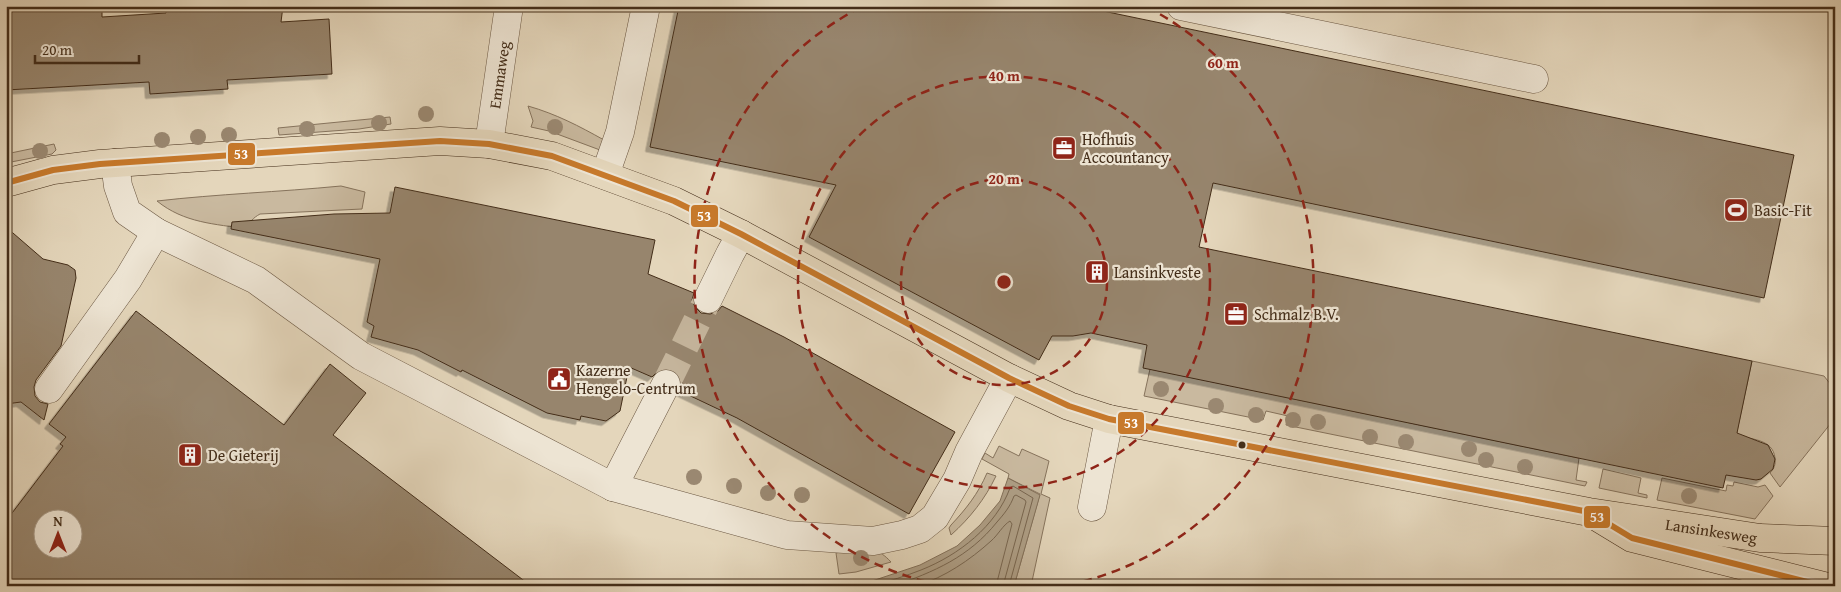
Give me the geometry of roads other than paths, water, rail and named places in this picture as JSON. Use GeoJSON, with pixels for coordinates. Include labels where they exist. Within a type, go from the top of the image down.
{"type":"FeatureCollection","features":[{"type":"Feature","properties":{"kind":"main road","name":"Lansinkesweg"},"geometry":{"type":"LineString","coordinates":[[6,183],[53,170],[115,163],[440,141],[489,144],[552,156],[674,201],[741,234],[1009,378],[1069,406],[1109,419],[1589,512],[1760,538],[1835,541]]}},
{"type":"Feature","properties":{"kind":"main road","name":"Lansinkesweg"},"geometry":{"type":"LineString","coordinates":[[1589,512],[1632,538],[1824,586]]}},
{"type":"Feature","properties":{"kind":"street","name":"Emmaweg"},"geometry":{"type":"LineString","coordinates":[[489,144],[509,6]]}},
{"type":"Feature","properties":{"kind":"street"},"geometry":{"type":"LineString","coordinates":[[605,175],[620,132],[646,6]]}},
{"type":"Feature","properties":{"kind":"street"},"geometry":{"type":"LineString","coordinates":[[1181,6],[1534,80]]}},
{"type":"Feature","properties":{"kind":"street"},"geometry":{"type":"LineString","coordinates":[[115,163],[118,186],[127,212],[156,232],[256,280],[361,356],[613,487],[787,535],[873,541],[920,529],[935,517],[957,480],[969,452],[1009,378]]}},
{"type":"Feature","properties":{"kind":"street"},"geometry":{"type":"LineString","coordinates":[[49,389],[128,279],[156,232]]}},
{"type":"Feature","properties":{"kind":"street"},"geometry":{"type":"LineString","coordinates":[[708,299],[741,234]]}},
{"type":"Feature","properties":{"kind":"street"},"geometry":{"type":"LineString","coordinates":[[613,487],[666,384]]}},
{"type":"Feature","properties":{"kind":"street"},"geometry":{"type":"LineString","coordinates":[[1092,507],[1109,419]]}},
{"type":"Feature","properties":{"kind":"water"},"geometry":{"type":"Polygon","coordinates":[[[1008,478],[1040,495],[1014,586],[857,586],[920,565],[957,546],[980,525],[1000,501],[1008,478]]]}},
{"type":"Feature","properties":{"kind":"tunnel"},"geometry":{"type":"LineString","coordinates":[[666,384],[708,299]]}},
{"type":"Feature","properties":{"kind":"place","name":"Hofhuis Accountancy"},"geometry":{"type":"Point","coordinates":[1064,148]}},
{"type":"Feature","properties":{"kind":"place","name":"Basic-Fit"},"geometry":{"type":"Point","coordinates":[1736,210]}},
{"type":"Feature","properties":{"kind":"place","name":"Lansinkveste"},"geometry":{"type":"Point","coordinates":[1097,272]}},
{"type":"Feature","properties":{"kind":"place","name":"Schmalz B.V."},"geometry":{"type":"Point","coordinates":[1236,314]}},
{"type":"Feature","properties":{"kind":"place","name":"Kazerne Hengelo-Centrum"},"geometry":{"type":"Point","coordinates":[559,379]}},
{"type":"Feature","properties":{"kind":"place","name":"De Gieterij"},"geometry":{"type":"Point","coordinates":[190,455]}}]}
